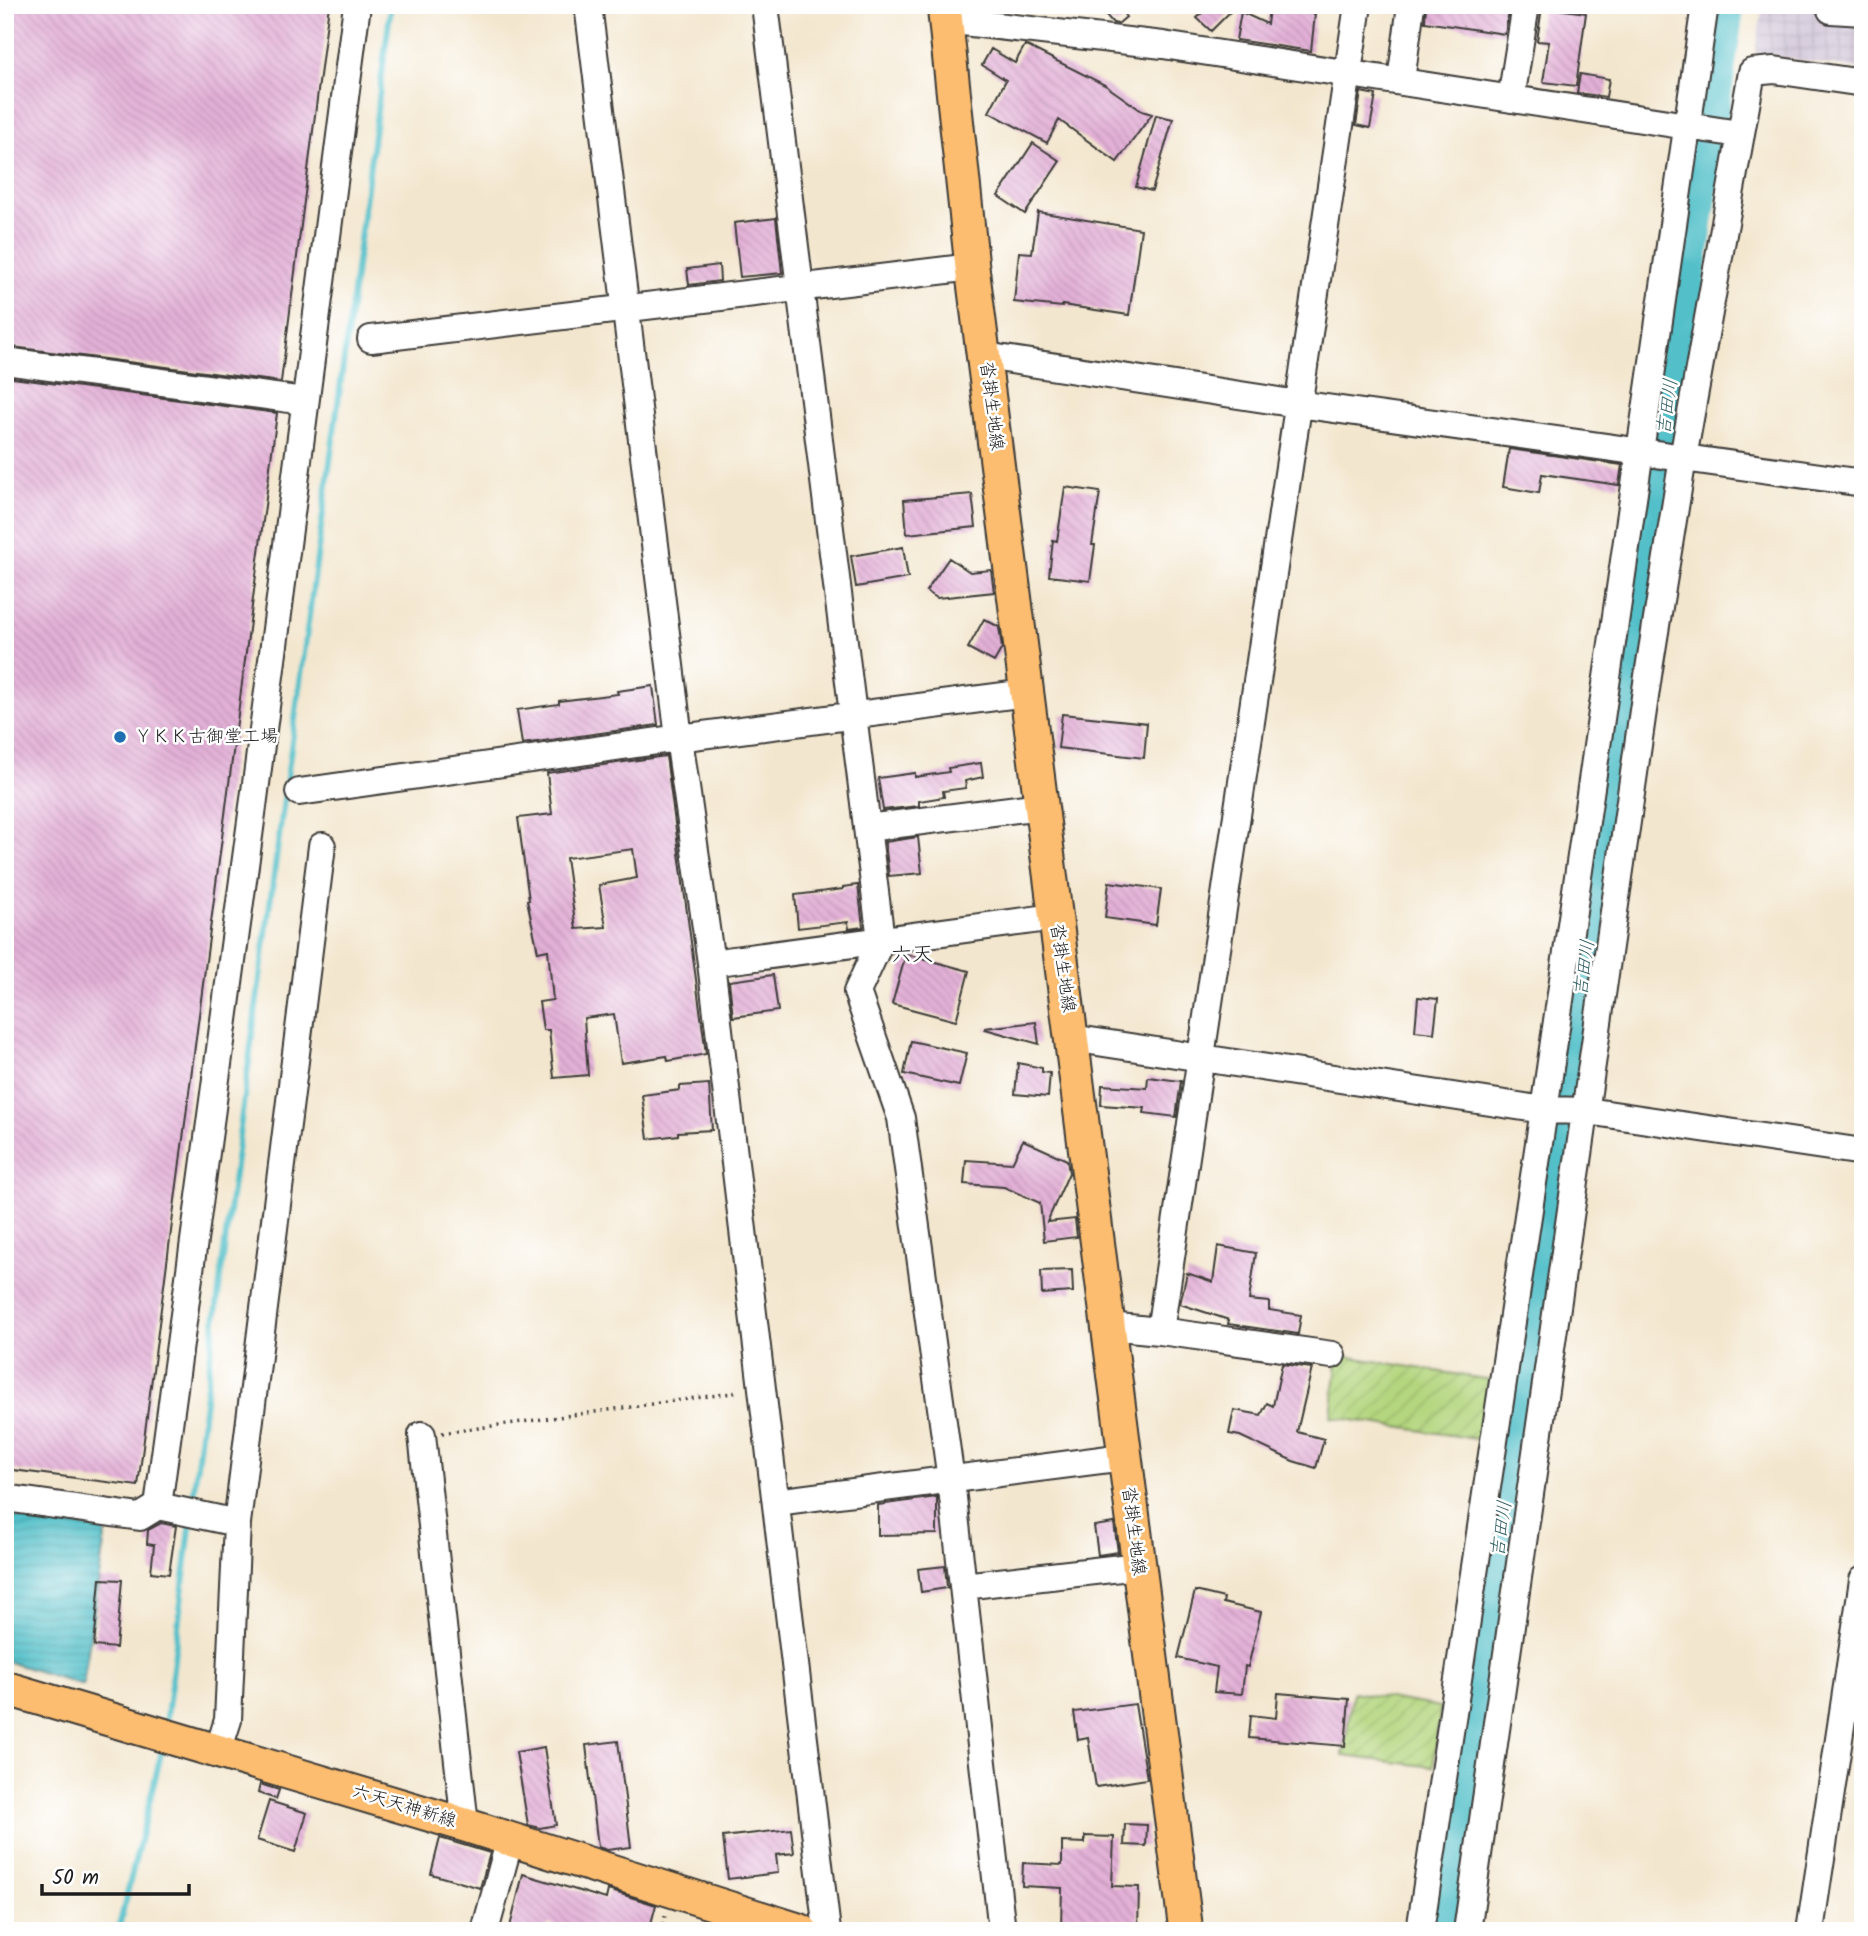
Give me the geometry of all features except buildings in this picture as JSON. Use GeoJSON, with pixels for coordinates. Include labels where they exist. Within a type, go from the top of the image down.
{"type":"FeatureCollection","features":[{"type":"Feature","properties":{"kind":"main road","name":"沓掛生地線"},"geometry":{"type":"LineString","coordinates":[[944,12],[972,267],[1186,1931]]}},
{"type":"Feature","properties":{"kind":"main road","name":"六天天神新線"},"geometry":{"type":"LineString","coordinates":[[5,1688],[806,1930]]}},
{"type":"Feature","properties":{"kind":"street"},"geometry":{"type":"LineString","coordinates":[[158,1506],[254,799],[357,5]]}},
{"type":"Feature","properties":{"kind":"street"},"geometry":{"type":"LineString","coordinates":[[588,5],[679,738],[711,963],[776,1502],[806,1930]]}},
{"type":"Feature","properties":{"kind":"street"},"geometry":{"type":"LineString","coordinates":[[765,5],[881,940],[857,992],[901,1118],[951,1480],[1002,1931]]}},
{"type":"Feature","properties":{"kind":"street"},"geometry":{"type":"LineString","coordinates":[[1160,1331],[1358,5]]}},
{"type":"Feature","properties":{"kind":"street"},"geometry":{"type":"LineString","coordinates":[[1401,81],[1412,5]]}},
{"type":"Feature","properties":{"kind":"street"},"geometry":{"type":"LineString","coordinates":[[1511,99],[1526,5]]}},
{"type":"Feature","properties":{"kind":"street"},"geometry":{"type":"LineString","coordinates":[[1420,1931],[1545,1111],[1704,5]]}},
{"type":"Feature","properties":{"kind":"street"},"geometry":{"type":"LineString","coordinates":[[1830,10],[1863,12]]}},
{"type":"Feature","properties":{"kind":"street"},"geometry":{"type":"LineString","coordinates":[[944,12],[1739,134]]}},
{"type":"Feature","properties":{"kind":"street"},"geometry":{"type":"LineString","coordinates":[[1467,1931],[1649,669],[1683,458],[1752,72],[1774,69],[1863,83]]}},
{"type":"Feature","properties":{"kind":"street"},"geometry":{"type":"LineString","coordinates":[[371,340],[972,267]]}},
{"type":"Feature","properties":{"kind":"street"},"geometry":{"type":"LineString","coordinates":[[985,356],[1298,404],[1863,483]]}},
{"type":"Feature","properties":{"kind":"street"},"geometry":{"type":"LineString","coordinates":[[5,361],[304,401]]}},
{"type":"Feature","properties":{"kind":"street"},"geometry":{"type":"LineString","coordinates":[[299,792],[679,738],[1027,693]]}},
{"type":"Feature","properties":{"kind":"street"},"geometry":{"type":"LineString","coordinates":[[867,828],[1041,806]]}},
{"type":"Feature","properties":{"kind":"street"},"geometry":{"type":"LineString","coordinates":[[218,1751],[228,1720],[237,1523],[322,846]]}},
{"type":"Feature","properties":{"kind":"street"},"geometry":{"type":"LineString","coordinates":[[711,963],[1055,917]]}},
{"type":"Feature","properties":{"kind":"street"},"geometry":{"type":"LineString","coordinates":[[1072,1038],[1545,1111],[1586,1111],[1863,1152]]}},
{"type":"Feature","properties":{"kind":"street"},"geometry":{"type":"LineString","coordinates":[[1108,1326],[1332,1355]]}},
{"type":"Feature","properties":{"kind":"street"},"geometry":{"type":"LineString","coordinates":[[422,1435],[465,1825]]}},
{"type":"Feature","properties":{"kind":"street"},"geometry":{"type":"LineString","coordinates":[[776,1502],[1124,1457]]}},
{"type":"Feature","properties":{"kind":"street"},"geometry":{"type":"LineString","coordinates":[[5,1498],[140,1517],[158,1506],[237,1523]]}},
{"type":"Feature","properties":{"kind":"street"},"geometry":{"type":"LineString","coordinates":[[963,1586],[1138,1566]]}},
{"type":"Feature","properties":{"kind":"street"},"geometry":{"type":"LineString","coordinates":[[1810,1931],[1853,1715],[1863,1580]]}},
{"type":"Feature","properties":{"kind":"street"},"geometry":{"type":"LineString","coordinates":[[485,1931],[510,1839]]}},
{"type":"Feature","properties":{"kind":"path"},"geometry":{"type":"LineString","coordinates":[[422,1435],[762,1389]]}},
{"type":"Feature","properties":{"kind":"shaded area"},"geometry":{"type":"Polygon","coordinates":[[[1763,5],[1863,5],[1863,70],[1755,53],[1763,5]]]}},
{"type":"Feature","properties":{"kind":"green space"},"geometry":{"type":"Polygon","coordinates":[[[1338,1355],[1491,1380],[1483,1440],[1331,1417],[1338,1355]]]}},
{"type":"Feature","properties":{"kind":"green space"},"geometry":{"type":"Polygon","coordinates":[[[1353,1692],[1441,1707],[1433,1767],[1343,1756],[1353,1692]]]}},
{"type":"Feature","properties":{"kind":"water"},"geometry":{"type":"Polygon","coordinates":[[[5,1516],[106,1530],[83,1685],[5,1661],[5,1516]]]}},
{"type":"Feature","properties":{"kind":"waterway"},"geometry":{"type":"LineString","coordinates":[[192,1506],[391,5]]}},
{"type":"Feature","properties":{"kind":"waterway","name":"吉田川"},"geometry":{"type":"LineString","coordinates":[[1443,1931],[1593,905],[1641,603],[1727,5]]}},
{"type":"Feature","properties":{"kind":"waterway"},"geometry":{"type":"LineString","coordinates":[[166,1725],[191,1520]]}},
{"type":"Feature","properties":{"kind":"waterway"},"geometry":{"type":"LineString","coordinates":[[118,1931],[163,1746]]}},
{"type":"Feature","properties":{"kind":"place","name":"ＹＫＫ古御堂工場"},"geometry":{"type":"Point","coordinates":[120,737]}},
{"type":"Feature","properties":{"kind":"district","name":"六天"},"geometry":{"type":"Point","coordinates":[912,955]}}]}
